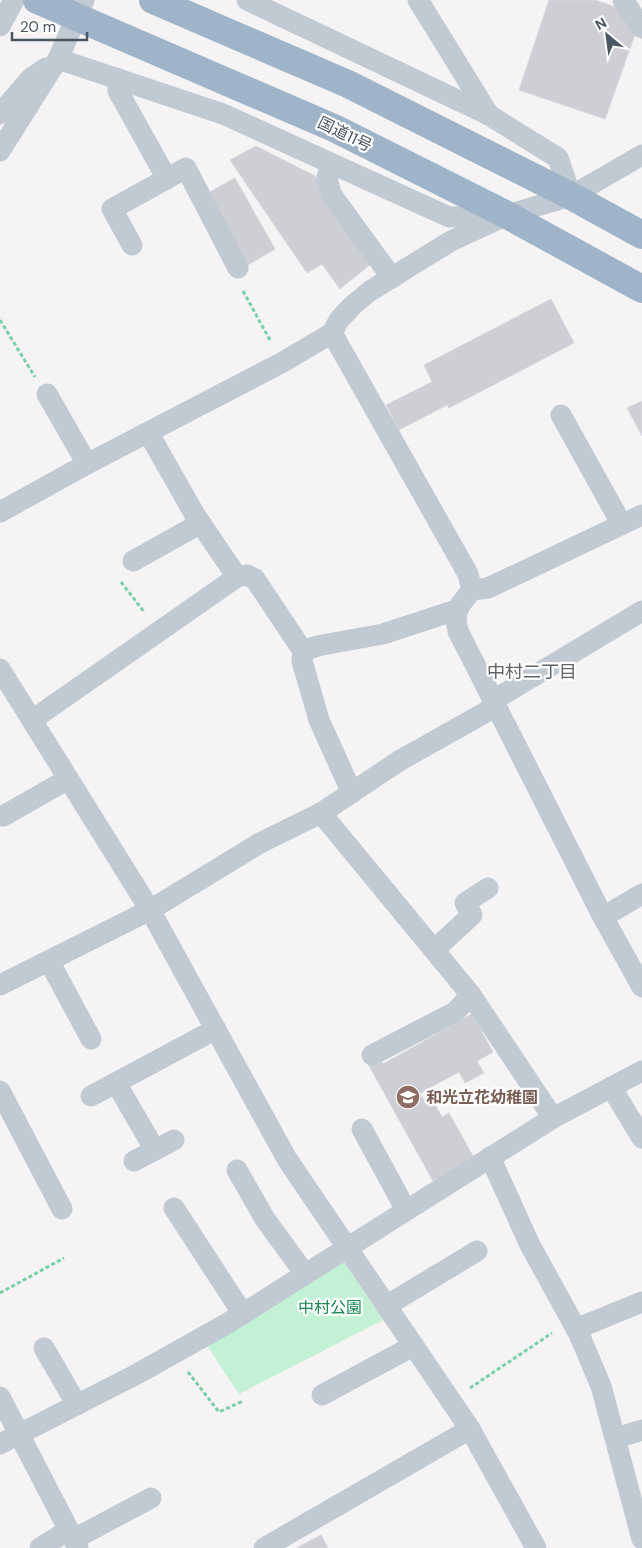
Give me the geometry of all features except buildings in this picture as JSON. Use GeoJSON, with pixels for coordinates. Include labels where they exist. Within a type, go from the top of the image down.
{"type":"FeatureCollection","features":[{"type":"Feature","properties":{"kind":"highway","name":"国道11号"},"geometry":{"type":"LineString","coordinates":[[37,0],[78,7],[208,74],[334,128],[507,215],[642,289]]}},
{"type":"Feature","properties":{"kind":"highway"},"geometry":{"type":"LineString","coordinates":[[153,0],[348,84],[571,196],[642,235]]}},
{"type":"Feature","properties":{"kind":"street"},"geometry":{"type":"LineString","coordinates":[[0,26],[14,0]]}},
{"type":"Feature","properties":{"kind":"street"},"geometry":{"type":"LineString","coordinates":[[246,0],[489,115],[558,158],[571,196]]}},
{"type":"Feature","properties":{"kind":"street"},"geometry":{"type":"LineString","coordinates":[[418,0],[489,115]]}},
{"type":"Feature","properties":{"kind":"street"},"geometry":{"type":"LineString","coordinates":[[623,0],[642,28]]}},
{"type":"Feature","properties":{"kind":"street"},"geometry":{"type":"LineString","coordinates":[[0,151],[58,59],[78,7]]}},
{"type":"Feature","properties":{"kind":"street"},"geometry":{"type":"LineString","coordinates":[[58,59],[223,114],[449,217],[507,215]]}},
{"type":"Feature","properties":{"kind":"street"},"geometry":{"type":"LineString","coordinates":[[0,114],[30,79],[58,59]]}},
{"type":"Feature","properties":{"kind":"street"},"geometry":{"type":"LineString","coordinates":[[119,79],[118,90],[167,179]]}},
{"type":"Feature","properties":{"kind":"street"},"geometry":{"type":"LineString","coordinates":[[0,512],[87,464],[149,434],[283,362],[332,333],[339,320],[353,305],[451,241],[507,215],[571,196],[642,155]]}},
{"type":"Feature","properties":{"kind":"street"},"geometry":{"type":"LineString","coordinates":[[331,164],[327,178],[331,194],[392,278]]}},
{"type":"Feature","properties":{"kind":"street"},"geometry":{"type":"LineString","coordinates":[[132,245],[112,209],[186,168],[238,268]]}},
{"type":"Feature","properties":{"kind":"street"},"geometry":{"type":"LineString","coordinates":[[332,333],[454,546],[468,574],[472,590]]}},
{"type":"Feature","properties":{"kind":"street"},"geometry":{"type":"LineString","coordinates":[[47,394],[87,464]]}},
{"type":"Feature","properties":{"kind":"street"},"geometry":{"type":"LineString","coordinates":[[561,415],[621,523]]}},
{"type":"Feature","properties":{"kind":"street"},"geometry":{"type":"LineString","coordinates":[[149,434],[201,523],[237,577]]}},
{"type":"Feature","properties":{"kind":"street"},"geometry":{"type":"LineString","coordinates":[[642,515],[621,523],[488,588],[472,590],[456,610],[455,620],[458,631],[494,704],[603,917],[642,987]]}},
{"type":"Feature","properties":{"kind":"street"},"geometry":{"type":"LineString","coordinates":[[133,561],[201,523]]}},
{"type":"Feature","properties":{"kind":"street"},"geometry":{"type":"LineString","coordinates":[[32,720],[237,577],[247,575],[255,579],[303,651],[302,661],[319,720],[352,793]]}},
{"type":"Feature","properties":{"kind":"street"},"geometry":{"type":"LineString","coordinates":[[303,651],[317,646],[383,634],[456,610]]}},
{"type":"Feature","properties":{"kind":"street"},"geometry":{"type":"LineString","coordinates":[[0,985],[150,910],[260,843],[321,813],[398,761],[494,704],[642,611]]}},
{"type":"Feature","properties":{"kind":"street"},"geometry":{"type":"LineString","coordinates":[[0,669],[150,910],[287,1159],[470,1429],[531,1547]]}},
{"type":"Feature","properties":{"kind":"street"},"geometry":{"type":"LineString","coordinates":[[3,816],[68,779]]}},
{"type":"Feature","properties":{"kind":"street"},"geometry":{"type":"LineString","coordinates":[[321,813],[471,995],[552,1118]]}},
{"type":"Feature","properties":{"kind":"street"},"geometry":{"type":"LineString","coordinates":[[434,950],[472,915],[465,904],[488,888]]}},
{"type":"Feature","properties":{"kind":"street"},"geometry":{"type":"LineString","coordinates":[[603,917],[642,894]]}},
{"type":"Feature","properties":{"kind":"street"},"geometry":{"type":"LineString","coordinates":[[49,961],[91,1039]]}},
{"type":"Feature","properties":{"kind":"street"},"geometry":{"type":"LineString","coordinates":[[372,1055],[456,1012],[471,995]]}},
{"type":"Feature","properties":{"kind":"street"},"geometry":{"type":"LineString","coordinates":[[91,1096],[216,1029]]}},
{"type":"Feature","properties":{"kind":"street"},"geometry":{"type":"LineString","coordinates":[[0,1444],[174,1354],[243,1314],[552,1118],[642,1071]]}},
{"type":"Feature","properties":{"kind":"street"},"geometry":{"type":"LineString","coordinates":[[116,1083],[155,1150]]}},
{"type":"Feature","properties":{"kind":"street"},"geometry":{"type":"LineString","coordinates":[[612,1087],[642,1138]]}},
{"type":"Feature","properties":{"kind":"street"},"geometry":{"type":"LineString","coordinates":[[0,1091],[62,1209]]}},
{"type":"Feature","properties":{"kind":"street"},"geometry":{"type":"LineString","coordinates":[[362,1129],[406,1210]]}},
{"type":"Feature","properties":{"kind":"street"},"geometry":{"type":"LineString","coordinates":[[134,1161],[174,1140]]}},
{"type":"Feature","properties":{"kind":"street"},"geometry":{"type":"LineString","coordinates":[[490,1157],[530,1245],[574,1324],[601,1386],[642,1539]]}},
{"type":"Feature","properties":{"kind":"street"},"geometry":{"type":"LineString","coordinates":[[237,1170],[266,1219],[305,1274]]}},
{"type":"Feature","properties":{"kind":"street"},"geometry":{"type":"LineString","coordinates":[[174,1208],[243,1314]]}},
{"type":"Feature","properties":{"kind":"street"},"geometry":{"type":"LineString","coordinates":[[386,1306],[477,1251]]}},
{"type":"Feature","properties":{"kind":"street"},"geometry":{"type":"LineString","coordinates":[[574,1324],[642,1302]]}},
{"type":"Feature","properties":{"kind":"street"},"geometry":{"type":"LineString","coordinates":[[322,1395],[413,1346]]}},
{"type":"Feature","properties":{"kind":"street"},"geometry":{"type":"LineString","coordinates":[[44,1348],[77,1405]]}},
{"type":"Feature","properties":{"kind":"street"},"geometry":{"type":"LineString","coordinates":[[0,1397],[74,1539]]}},
{"type":"Feature","properties":{"kind":"street"},"geometry":{"type":"LineString","coordinates":[[264,1548],[470,1429]]}},
{"type":"Feature","properties":{"kind":"street"},"geometry":{"type":"LineString","coordinates":[[616,1438],[642,1430]]}},
{"type":"Feature","properties":{"kind":"street"},"geometry":{"type":"LineString","coordinates":[[40,1548],[74,1539],[152,1498]]}},
{"type":"Feature","properties":{"kind":"path"},"geometry":{"type":"LineString","coordinates":[[238,268],[234,276],[283,362]]}},
{"type":"Feature","properties":{"kind":"path"},"geometry":{"type":"LineString","coordinates":[[0,320],[47,394]]}},
{"type":"Feature","properties":{"kind":"path"},"geometry":{"type":"LineString","coordinates":[[133,561],[112,570],[159,631]]}},
{"type":"Feature","properties":{"kind":"path"},"geometry":{"type":"LineString","coordinates":[[0,1293],[64,1258]]}},
{"type":"Feature","properties":{"kind":"path"},"geometry":{"type":"LineString","coordinates":[[450,1400],[574,1324]]}},
{"type":"Feature","properties":{"kind":"path"},"geometry":{"type":"LineString","coordinates":[[174,1354],[219,1412],[243,1401]]}},
{"type":"Feature","properties":{"kind":"green space","name":"中村公園"},"geometry":{"type":"Polygon","coordinates":[[[342,1258],[383,1320],[239,1394],[206,1344],[342,1258]]]}},
{"type":"Feature","properties":{"kind":"place","name":"和光立花幼稚園"},"geometry":{"type":"Point","coordinates":[408,1097]}},
{"type":"Feature","properties":{"kind":"district","name":"中村二丁目"},"geometry":{"type":"Point","coordinates":[532,672]}}]}
